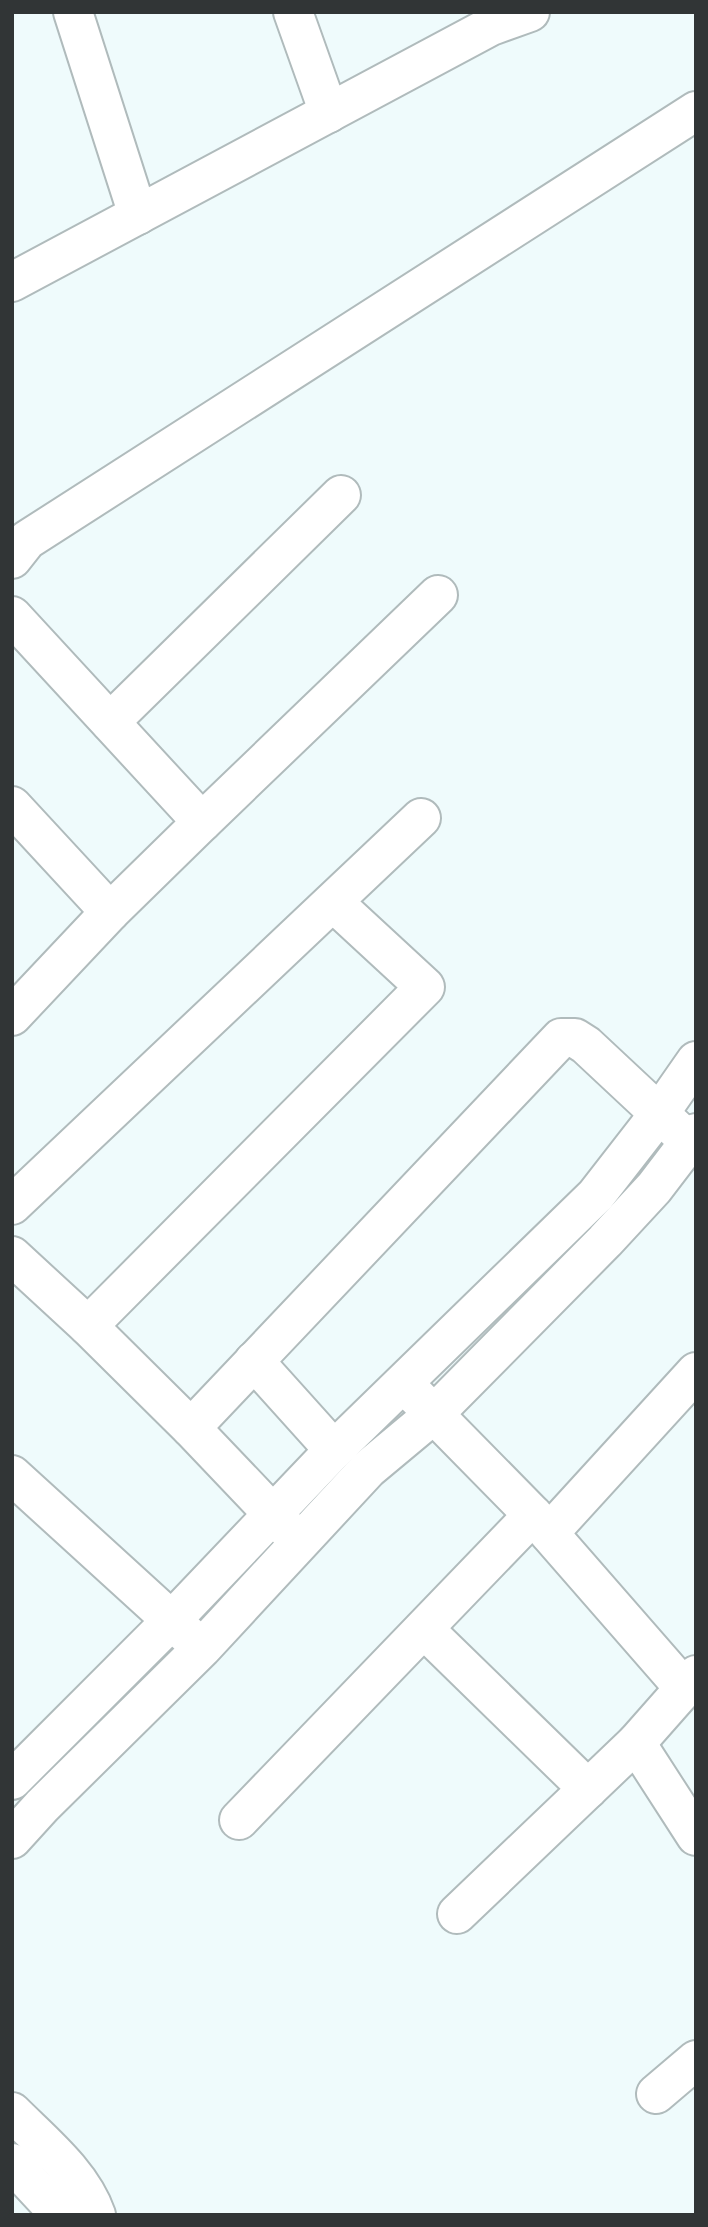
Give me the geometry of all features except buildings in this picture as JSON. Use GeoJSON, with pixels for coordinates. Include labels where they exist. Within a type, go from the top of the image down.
{"type":"FeatureCollection","features":[{"type":"Feature","properties":{"kind":"street"},"geometry":{"type":"LineString","coordinates":[[73,12],[138,215]]}},
{"type":"Feature","properties":{"kind":"street"},"geometry":{"type":"LineString","coordinates":[[293,12],[330,113]]}},
{"type":"Feature","properties":{"kind":"street"},"geometry":{"type":"LineString","coordinates":[[12,282],[330,113],[489,19],[530,12]]}},
{"type":"Feature","properties":{"kind":"street"},"geometry":{"type":"LineString","coordinates":[[17,541],[696,111]]}},
{"type":"Feature","properties":{"kind":"street"},"geometry":{"type":"LineString","coordinates":[[110,722],[341,495]]}},
{"type":"Feature","properties":{"kind":"street"},"geometry":{"type":"LineString","coordinates":[[15,1007],[438,595]]}},
{"type":"Feature","properties":{"kind":"street"},"geometry":{"type":"LineString","coordinates":[[12,616],[202,822]]}},
{"type":"Feature","properties":{"kind":"street"},"geometry":{"type":"LineString","coordinates":[[12,806],[110,912]]}},
{"type":"Feature","properties":{"kind":"street"},"geometry":{"type":"LineString","coordinates":[[12,1205],[421,818]]}},
{"type":"Feature","properties":{"kind":"street"},"geometry":{"type":"LineString","coordinates":[[88,1326],[425,987],[333,902]]}},
{"type":"Feature","properties":{"kind":"street"},"geometry":{"type":"LineString","coordinates":[[41,1806],[14,1772],[102,1691],[172,1620],[286,1529],[368,1469],[434,1414],[605,1241],[694,1141],[659,1114],[586,1045],[575,1038],[561,1038],[191,1428]]}},
{"type":"Feature","properties":{"kind":"street"},"geometry":{"type":"LineString","coordinates":[[12,1839],[41,1806],[202,1648],[286,1529],[334,1450],[596,1195],[696,1062]]}},
{"type":"Feature","properties":{"kind":"street"},"geometry":{"type":"LineString","coordinates":[[12,1256],[88,1326],[191,1428],[286,1529]]}},
{"type":"Feature","properties":{"kind":"street"},"geometry":{"type":"LineString","coordinates":[[254,1361],[334,1450]]}},
{"type":"Feature","properties":{"kind":"street"},"geometry":{"type":"LineString","coordinates":[[239,1820],[424,1629],[541,1524],[696,1372]]}},
{"type":"Feature","properties":{"kind":"street"},"geometry":{"type":"LineString","coordinates":[[404,1383],[690,1681],[636,1743],[457,1914]]}},
{"type":"Feature","properties":{"kind":"street"},"geometry":{"type":"LineString","coordinates":[[12,1475],[202,1648]]}},
{"type":"Feature","properties":{"kind":"street"},"geometry":{"type":"LineString","coordinates":[[424,1629],[588,1789]]}},
{"type":"Feature","properties":{"kind":"street"},"geometry":{"type":"LineString","coordinates":[[102,1691],[130,1718]]}},
{"type":"Feature","properties":{"kind":"street"},"geometry":{"type":"LineString","coordinates":[[636,1743],[696,1836]]}},
{"type":"Feature","properties":{"kind":"street"},"geometry":{"type":"LineString","coordinates":[[656,2094],[696,2060]]}},
{"type":"Feature","properties":{"kind":"street"},"geometry":{"type":"LineString","coordinates":[[12,2112],[60,2161],[86,2193],[88,2213],[52,2206],[12,2163]]}}]}
